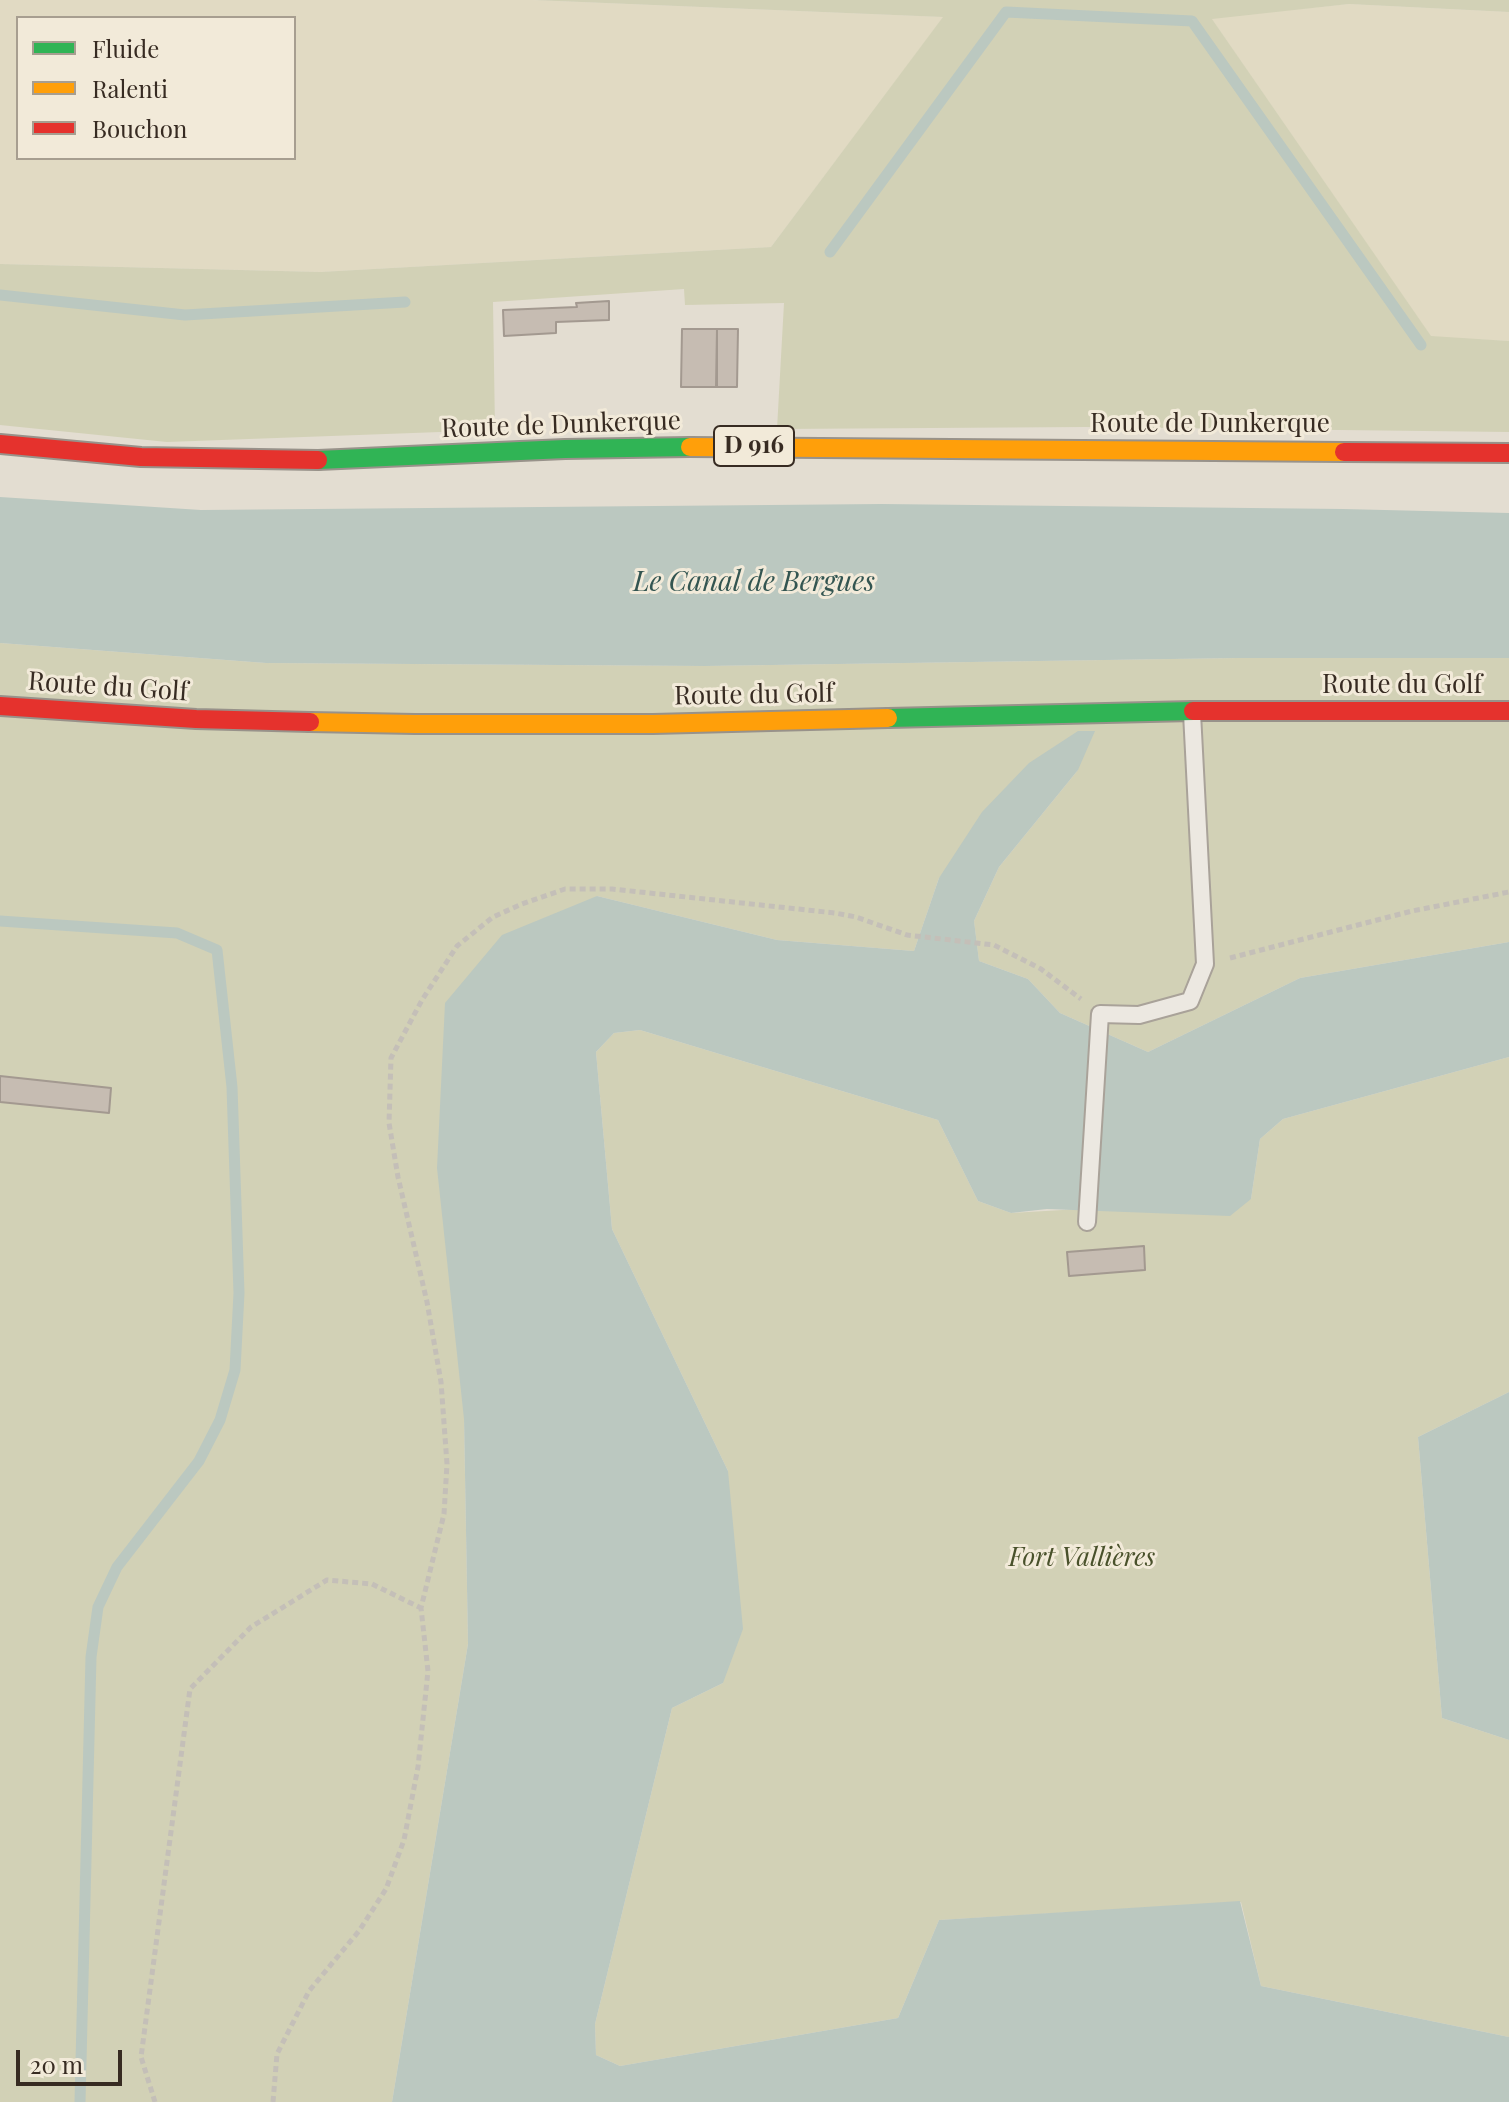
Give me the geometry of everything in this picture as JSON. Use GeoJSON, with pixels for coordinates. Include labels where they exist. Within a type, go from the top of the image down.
{"type":"FeatureCollection","features":[{"type":"Feature","properties":{"kind":"street","name":"Route de Dunkerque"},"geometry":{"type":"LineString","coordinates":[[0,444],[141,457],[251,460],[737,446],[1509,453]]}},
{"type":"Feature","properties":{"kind":"street","name":"Route du Golf"},"geometry":{"type":"LineString","coordinates":[[0,706],[196,719],[415,724],[653,724],[1191,711],[1509,711]]}},
{"type":"Feature","properties":{"kind":"lane"},"geometry":{"type":"LineString","coordinates":[[1087,1222],[1100,1014],[1139,1015],[1190,1001],[1205,964],[1191,711]]}},
{"type":"Feature","properties":{"kind":"path"},"geometry":{"type":"LineString","coordinates":[[273,2102],[277,2054],[309,1991],[359,1931],[386,1889],[404,1840],[418,1767],[428,1671],[421,1608],[444,1514],[447,1464],[441,1382],[389,1123],[391,1058],[422,1000],[457,946],[493,917],[565,889],[612,889],[835,913],[907,935],[994,945],[1041,969],[1100,1014]]}},
{"type":"Feature","properties":{"kind":"path"},"geometry":{"type":"LineString","coordinates":[[1205,964],[1412,911],[1509,892]]}},
{"type":"Feature","properties":{"kind":"path"},"geometry":{"type":"LineString","coordinates":[[155,2102],[141,2057],[190,1689],[251,1627],[327,1580],[372,1584],[421,1608]]}},
{"type":"Feature","properties":{"kind":"shaded area"},"geometry":{"type":"Polygon","coordinates":[[[0,0],[532,0],[944,17],[771,247],[320,272],[0,264],[0,0]]]}},
{"type":"Feature","properties":{"kind":"shaded area"},"geometry":{"type":"Polygon","coordinates":[[[1349,4],[1509,12],[1509,341],[1431,337],[1211,18],[1349,4]]]}},
{"type":"Feature","properties":{"kind":"green space"},"geometry":{"type":"Polygon","coordinates":[[[533,0],[1509,0],[1509,12],[1349,4],[1212,19],[1431,336],[1509,341],[1509,432],[1085,427],[777,429],[784,303],[685,305],[684,289],[493,302],[495,430],[167,442],[0,425],[0,264],[320,272],[771,247],[943,17],[533,0]]]}},
{"type":"Feature","properties":{"kind":"green space"},"geometry":{"type":"Polygon","coordinates":[[[0,643],[266,663],[705,666],[1238,658],[1509,658],[1509,942],[1300,978],[1148,1052],[1060,1013],[1028,979],[979,961],[974,921],[999,867],[1078,770],[939,878],[914,951],[777,940],[597,896],[464,1419],[468,1644],[392,2102],[0,2102],[0,643]]]}},
{"type":"Feature","properties":{"kind":"green space","name":"Fort Vallières"},"geometry":{"type":"Polygon","coordinates":[[[640,1030],[938,1120],[978,1201],[1011,1213],[1251,1199],[1260,1139],[1283,1119],[1509,1057],[1509,1392],[1418,1437],[1442,1718],[1509,1740],[1509,2037],[1261,1986],[1241,1902],[939,1920],[898,2018],[620,2066],[596,2055],[595,2024],[672,1708],[723,1683],[728,1471],[612,1229],[596,1052],[614,1033],[640,1030]]]}},
{"type":"Feature","properties":{"kind":"water","name":"Le Canal de Bergues"},"geometry":{"type":"Polygon","coordinates":[[[0,497],[201,510],[882,504],[1509,513],[1509,658],[1238,658],[705,666],[266,663],[0,643],[0,497]]]}},
{"type":"Feature","properties":{"kind":"water"},"geometry":{"type":"Polygon","coordinates":[[[1078,731],[1095,731],[1078,770],[999,867],[974,921],[979,961],[1028,979],[1060,1013],[1148,1052],[1300,978],[1509,942],[1509,1057],[1283,1119],[1260,1139],[1251,1199],[1230,1216],[1047,1209],[1011,1213],[978,1201],[938,1120],[640,1030],[614,1033],[596,1052],[612,1229],[728,1471],[743,1629],[723,1683],[672,1708],[595,2024],[596,2055],[620,2066],[898,2018],[939,1920],[1240,1901],[1261,1986],[1509,2037],[1509,2102],[392,2102],[468,1644],[464,1419],[437,1168],[445,1003],[502,935],[597,896],[777,940],[914,951],[939,878],[982,812],[1029,763],[1078,731]]]}},
{"type":"Feature","properties":{"kind":"water"},"geometry":{"type":"Polygon","coordinates":[[[1509,1392],[1509,1740],[1442,1718],[1418,1437],[1509,1392]]]}},
{"type":"Feature","properties":{"kind":"building"},"geometry":{"type":"Polygon","coordinates":[[[609,301],[609,320],[556,322],[556,333],[504,336],[503,310],[577,307],[576,303],[609,301]]]}},
{"type":"Feature","properties":{"kind":"building"},"geometry":{"type":"Polygon","coordinates":[[[682,329],[717,329],[716,387],[681,387],[682,329]]]}},
{"type":"Feature","properties":{"kind":"building"},"geometry":{"type":"Polygon","coordinates":[[[717,329],[738,329],[737,387],[717,387],[717,329]]]}},
{"type":"Feature","properties":{"kind":"building"},"geometry":{"type":"Polygon","coordinates":[[[0,1076],[111,1088],[109,1113],[0,1102],[0,1076]]]}},
{"type":"Feature","properties":{"kind":"building"},"geometry":{"type":"Polygon","coordinates":[[[1144,1246],[1145,1270],[1069,1276],[1067,1252],[1144,1246]]]}},
{"type":"Feature","properties":{"kind":"waterway"},"geometry":{"type":"LineString","coordinates":[[830,252],[1006,12],[1192,21],[1421,345]]}},
{"type":"Feature","properties":{"kind":"waterway"},"geometry":{"type":"LineString","coordinates":[[0,295],[185,315],[405,302]]}},
{"type":"Feature","properties":{"kind":"waterway"},"geometry":{"type":"LineString","coordinates":[[0,921],[177,933],[217,950],[232,1087],[239,1293],[235,1370],[220,1420],[199,1461],[117,1567],[98,1607],[91,1657],[80,2102]]}},
{"type":"Feature","properties":{"kind":"traffic: fast"},"geometry":{"type":"LineString","coordinates":[[318,460],[690,447]]}},
{"type":"Feature","properties":{"kind":"traffic: fast"},"geometry":{"type":"LineString","coordinates":[[888,718],[1193,711]]}},
{"type":"Feature","properties":{"kind":"traffic: slow"},"geometry":{"type":"LineString","coordinates":[[690,447],[1344,452]]}},
{"type":"Feature","properties":{"kind":"traffic: slow"},"geometry":{"type":"LineString","coordinates":[[310,722],[653,724],[888,718]]}},
{"type":"Feature","properties":{"kind":"traffic: jam"},"geometry":{"type":"LineString","coordinates":[[0,444],[141,457],[318,460]]}},
{"type":"Feature","properties":{"kind":"traffic: jam"},"geometry":{"type":"LineString","coordinates":[[1344,452],[1509,453]]}},
{"type":"Feature","properties":{"kind":"traffic: jam"},"geometry":{"type":"LineString","coordinates":[[0,706],[196,719],[310,722]]}},
{"type":"Feature","properties":{"kind":"traffic: jam"},"geometry":{"type":"LineString","coordinates":[[1193,711],[1509,711]]}}]}
